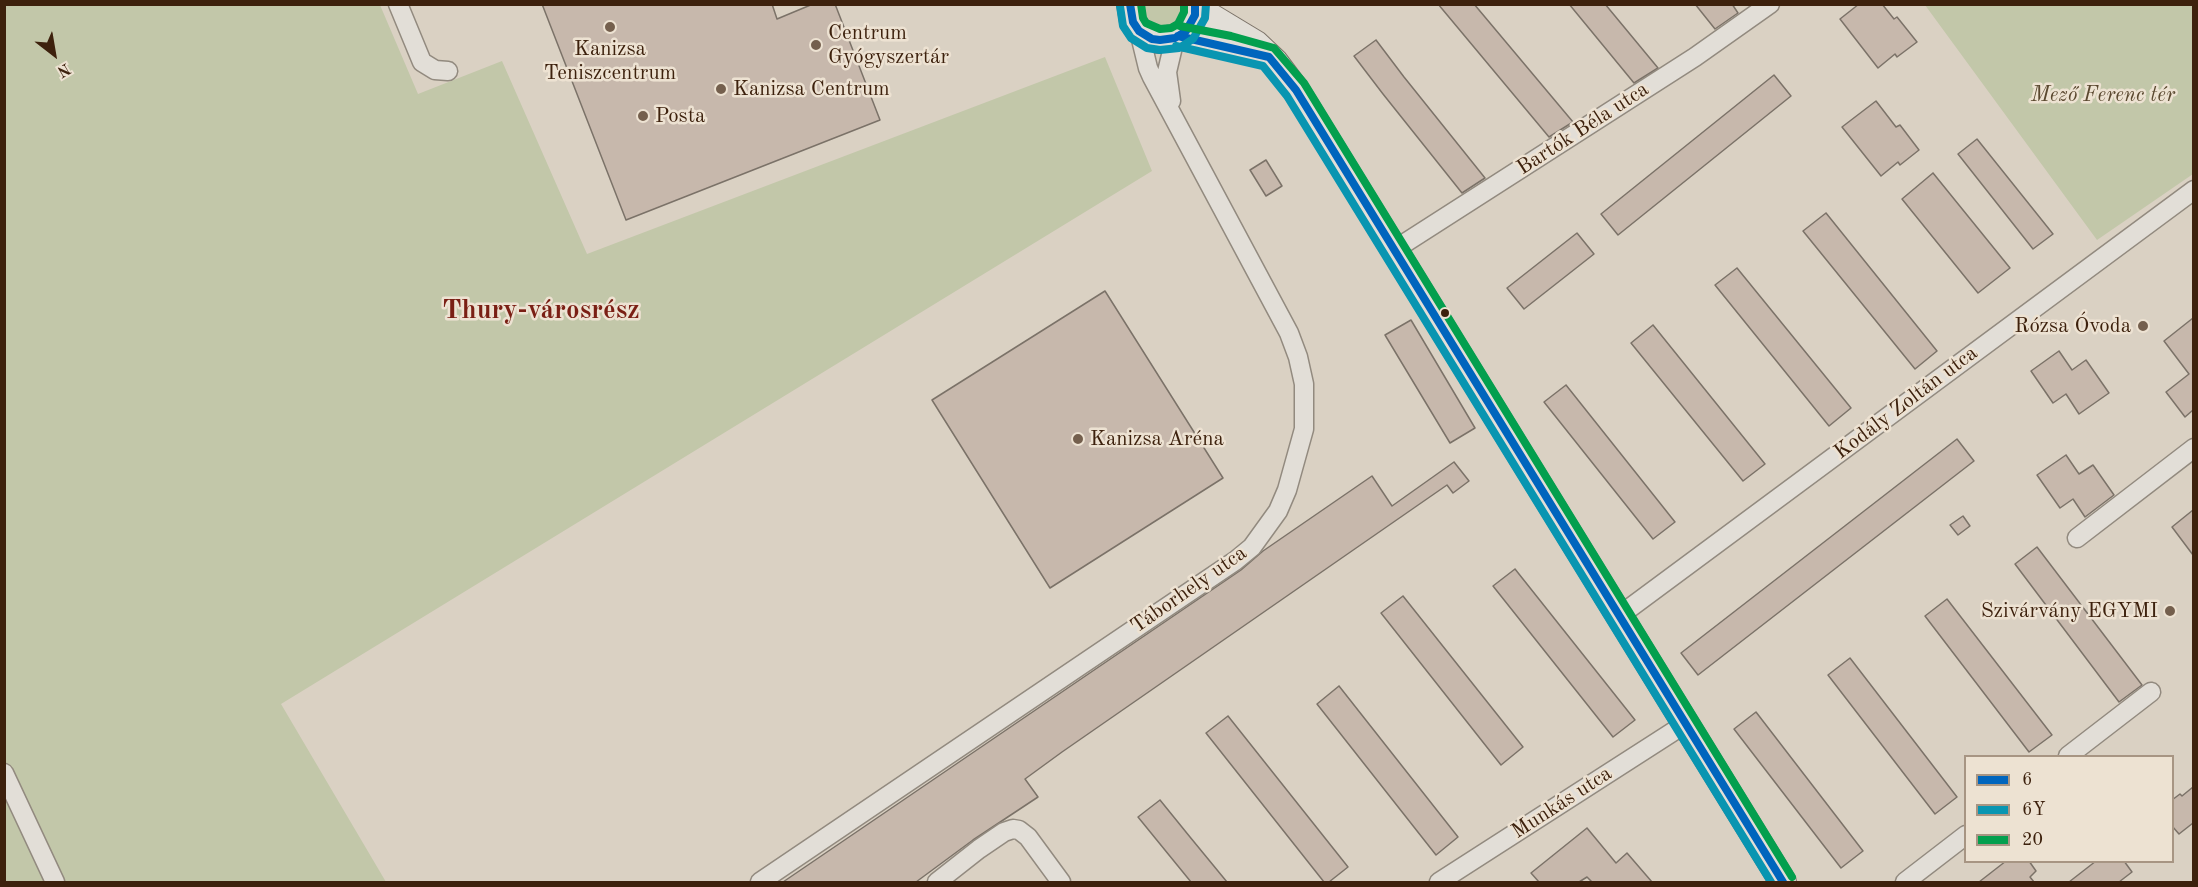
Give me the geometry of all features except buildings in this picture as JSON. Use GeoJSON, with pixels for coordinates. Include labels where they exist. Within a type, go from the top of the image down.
{"type":"FeatureCollection","features":[{"type":"Feature","properties":{"kind":"main road"},"geometry":{"type":"LineString","coordinates":[[1130,4],[1133,22],[1139,30],[1152,39],[1177,37],[1228,46],[1269,57]]}},
{"type":"Feature","properties":{"kind":"main road"},"geometry":{"type":"LineString","coordinates":[[1177,37],[1191,23],[1197,4]]}},
{"type":"Feature","properties":{"kind":"main road"},"geometry":{"type":"LineString","coordinates":[[1197,4],[1208,15],[1249,39],[1269,57],[1296,90],[1783,882]]}},
{"type":"Feature","properties":{"kind":"street"},"geometry":{"type":"LineString","coordinates":[[398,4],[422,62],[435,70],[448,71]]}},
{"type":"Feature","properties":{"kind":"street","name":"Bartók Béla utca"},"geometry":{"type":"LineString","coordinates":[[1394,250],[1686,64],[1770,4]]}},
{"type":"Feature","properties":{"kind":"street","name":"Táborhely utca"},"geometry":{"type":"LineString","coordinates":[[760,882],[1235,561],[1252,547],[1278,511],[1287,490],[1304,429],[1304,384],[1298,357],[1289,333],[1148,68],[1139,30]]}},
{"type":"Feature","properties":{"kind":"street","name":"Táborhely utca"},"geometry":{"type":"LineString","coordinates":[[1172,112],[1167,72],[1177,37]]}},
{"type":"Feature","properties":{"kind":"street","name":"Kodály Zoltán utca"},"geometry":{"type":"LineString","coordinates":[[1619,616],[2193,190]]}},
{"type":"Feature","properties":{"kind":"street"},"geometry":{"type":"LineString","coordinates":[[2077,538],[2193,448]]}},
{"type":"Feature","properties":{"kind":"street"},"geometry":{"type":"LineString","coordinates":[[2069,755],[2151,692]]}},
{"type":"Feature","properties":{"kind":"street","name":"Munkás utca"},"geometry":{"type":"LineString","coordinates":[[1439,882],[1685,724]]}},
{"type":"Feature","properties":{"kind":"street"},"geometry":{"type":"LineString","coordinates":[[4,773],[55,882]]}},
{"type":"Feature","properties":{"kind":"street"},"geometry":{"type":"LineString","coordinates":[[937,882],[979,849],[1004,832],[1013,829],[1019,830],[1028,837],[1060,882]]}},
{"type":"Feature","properties":{"kind":"street"},"geometry":{"type":"LineString","coordinates":[[1905,882],[1964,837]]}},
{"type":"Feature","properties":{"kind":"green space"},"geometry":{"type":"Polygon","coordinates":[[[5,5],[380,5],[418,94],[502,61],[587,254],[1105,57],[1152,171],[281,704],[386,882],[5,882],[5,5]]]}},
{"type":"Feature","properties":{"kind":"green space"},"geometry":{"type":"Polygon","coordinates":[[[1142,5],[1182,5],[1183,10],[1174,25],[1158,28],[1144,19],[1142,5]]]}},
{"type":"Feature","properties":{"kind":"green space","name":"Mező Ferenc tér"},"geometry":{"type":"Polygon","coordinates":[[[1925,5],[2193,5],[2193,174],[2097,240],[1925,5]]]}},
{"type":"Feature","properties":{"kind":"transit line","name":"6"},"geometry":{"type":"LineString","coordinates":[[1130,4],[1133,22],[1139,31],[1152,39],[1160,40],[1175,38],[1186,31],[1195,15],[1195,4]]}},
{"type":"Feature","properties":{"kind":"transit line","name":"20"},"geometry":{"type":"LineString","coordinates":[[1141,4],[1146,23],[1160,29],[1171,28],[1178,24],[1184,12],[1184,4]]}},
{"type":"Feature","properties":{"kind":"transit line","name":"6Y"},"geometry":{"type":"LineString","coordinates":[[1120,6],[1123,26],[1131,38],[1147,48],[1160,50],[1179,48],[1193,39],[1205,18],[1206,4]]}},
{"type":"Feature","properties":{"kind":"transit line","name":"20"},"geometry":{"type":"LineString","coordinates":[[1180,26],[1231,36],[1274,48],[1304,83],[1792,877]]}},
{"type":"Feature","properties":{"kind":"transit line","name":"6"},"geometry":{"type":"LineString","coordinates":[[1178,36],[1269,57],[1296,90],[1783,882]]}},
{"type":"Feature","properties":{"kind":"transit line","name":"6Y"},"geometry":{"type":"LineString","coordinates":[[1176,46],[1263,66],[1287,96],[1771,882]]}},
{"type":"Feature","properties":{"kind":"place","name":"Kanizsa Teniszcentrum"},"geometry":{"type":"Point","coordinates":[610,27]}},
{"type":"Feature","properties":{"kind":"place","name":"Centrum Gyógyszertár"},"geometry":{"type":"Point","coordinates":[816,45]}},
{"type":"Feature","properties":{"kind":"place","name":"Kanizsa Centrum"},"geometry":{"type":"Point","coordinates":[721,89]}},
{"type":"Feature","properties":{"kind":"place","name":"Posta"},"geometry":{"type":"Point","coordinates":[643,116]}},
{"type":"Feature","properties":{"kind":"place","name":"Rózsa Óvoda"},"geometry":{"type":"Point","coordinates":[2143,326]}},
{"type":"Feature","properties":{"kind":"place","name":"Kanizsa Aréna"},"geometry":{"type":"Point","coordinates":[1078,439]}},
{"type":"Feature","properties":{"kind":"place","name":"Szivárvány EGYMI"},"geometry":{"type":"Point","coordinates":[2170,611]}},
{"type":"Feature","properties":{"kind":"district","name":"Thury-városrész"},"geometry":{"type":"Point","coordinates":[541,311]}}]}
